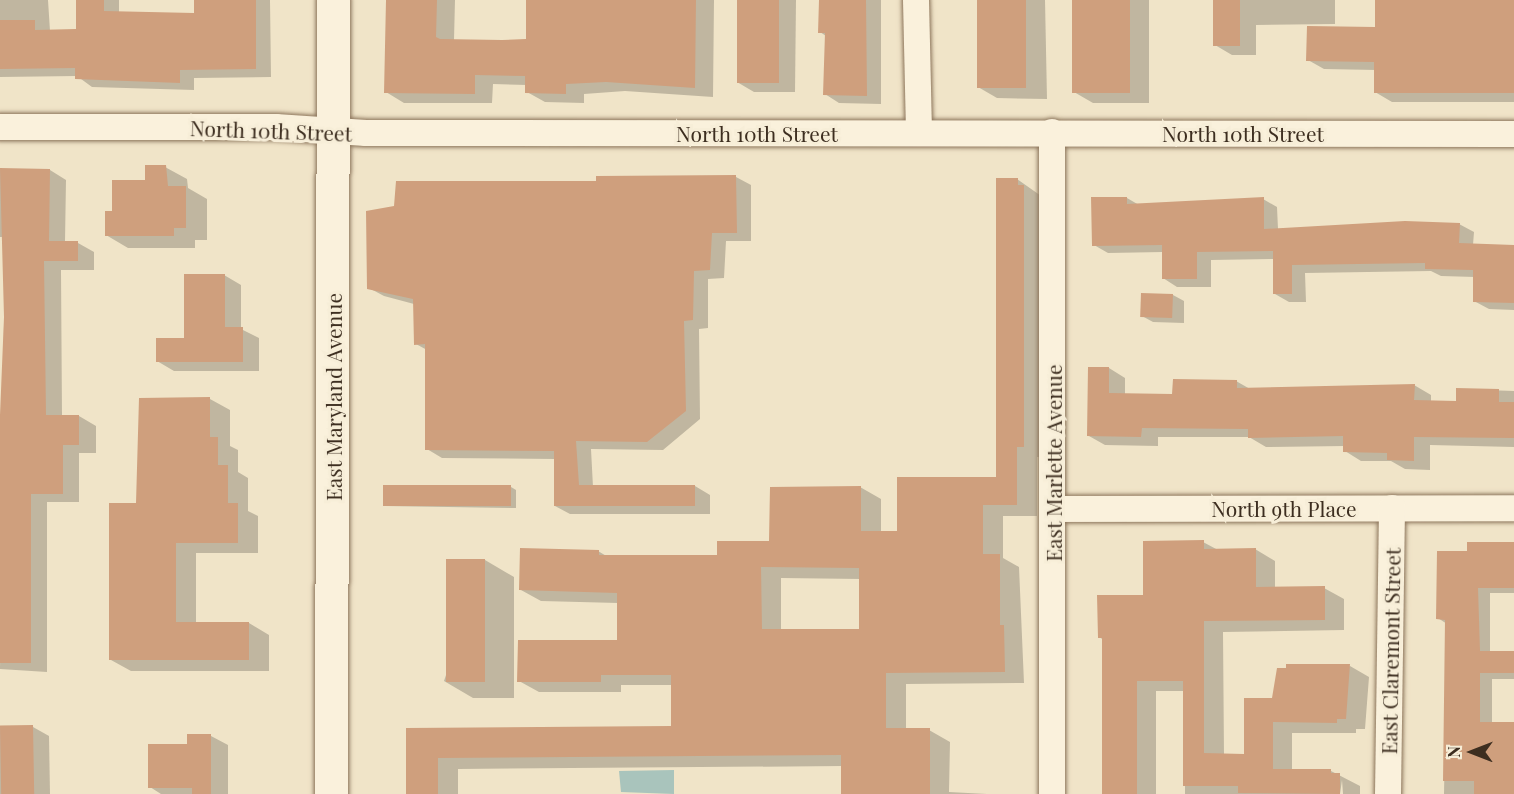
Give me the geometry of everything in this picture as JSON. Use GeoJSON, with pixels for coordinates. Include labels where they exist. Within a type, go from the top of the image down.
{"type":"FeatureCollection","features":[{"type":"Feature","properties":{"kind":"street","name":"East Maryland Avenue"},"geometry":{"type":"LineString","coordinates":[[331,794],[333,0]]}},
{"type":"Feature","properties":{"kind":"street"},"geometry":{"type":"LineString","coordinates":[[916,0],[919,131]]}},
{"type":"Feature","properties":{"kind":"street","name":"North 10th Street"},"geometry":{"type":"LineString","coordinates":[[0,127],[1514,134]]}},
{"type":"Feature","properties":{"kind":"street","name":"East Marlette Avenue"},"geometry":{"type":"LineString","coordinates":[[1052,132],[1054,509],[1052,794]]}},
{"type":"Feature","properties":{"kind":"street","name":"East Claremont Street"},"geometry":{"type":"LineString","coordinates":[[1388,794],[1392,508]]}},
{"type":"Feature","properties":{"kind":"street","name":"North 9th Place"},"geometry":{"type":"LineString","coordinates":[[1054,509],[1514,508]]}},
{"type":"Feature","properties":{"kind":"water"},"geometry":{"type":"Polygon","coordinates":[[[674,770],[674,794],[621,792],[619,771],[674,770]]]}},
{"type":"Feature","properties":{"kind":"building"},"geometry":{"type":"Polygon","coordinates":[[[76,0],[104,0],[104,11],[194,13],[194,0],[256,0],[256,69],[180,70],[180,83],[75,79],[75,68],[0,69],[0,20],[35,20],[35,30],[76,29],[76,0]]]}},
{"type":"Feature","properties":{"kind":"building"},"geometry":{"type":"Polygon","coordinates":[[[386,0],[437,0],[436,37],[440,39],[502,40],[526,39],[526,0],[696,0],[695,88],[606,82],[566,84],[566,94],[525,93],[525,76],[475,75],[475,94],[384,93],[386,0]]]}},
{"type":"Feature","properties":{"kind":"building"},"geometry":{"type":"Polygon","coordinates":[[[737,0],[779,0],[779,83],[737,83],[737,0]]]}},
{"type":"Feature","properties":{"kind":"building"},"geometry":{"type":"Polygon","coordinates":[[[819,0],[866,0],[867,96],[823,95],[825,33],[818,33],[819,0]]]}},
{"type":"Feature","properties":{"kind":"building"},"geometry":{"type":"Polygon","coordinates":[[[977,0],[1026,0],[1026,88],[977,88],[977,0]]]}},
{"type":"Feature","properties":{"kind":"building"},"geometry":{"type":"Polygon","coordinates":[[[1072,0],[1130,0],[1130,93],[1072,93],[1072,0]]]}},
{"type":"Feature","properties":{"kind":"building"},"geometry":{"type":"Polygon","coordinates":[[[1213,0],[1240,0],[1240,46],[1213,46],[1213,0]]]}},
{"type":"Feature","properties":{"kind":"building"},"geometry":{"type":"Polygon","coordinates":[[[1375,0],[1514,0],[1514,93],[1374,93],[1374,62],[1306,61],[1307,26],[1375,27],[1375,0]]]}},
{"type":"Feature","properties":{"kind":"building"},"geometry":{"type":"Polygon","coordinates":[[[145,165],[166,165],[168,186],[186,186],[186,228],[174,228],[174,236],[105,236],[105,211],[112,211],[112,180],[145,180],[145,165]]]}},
{"type":"Feature","properties":{"kind":"building"},"geometry":{"type":"Polygon","coordinates":[[[0,168],[50,169],[49,241],[78,241],[78,261],[44,261],[46,415],[79,415],[79,445],[63,445],[63,494],[31,494],[31,663],[0,663],[0,415],[4,317],[0,168]]]}},
{"type":"Feature","properties":{"kind":"building"},"geometry":{"type":"Polygon","coordinates":[[[736,175],[737,233],[712,233],[710,270],[694,271],[693,320],[684,321],[686,411],[647,442],[576,441],[579,485],[695,485],[695,506],[554,506],[554,451],[425,450],[425,344],[414,345],[413,299],[367,289],[366,211],[394,206],[396,181],[596,181],[596,176],[736,175]]]}},
{"type":"Feature","properties":{"kind":"building"},"geometry":{"type":"Polygon","coordinates":[[[996,178],[1018,178],[1018,185],[1024,185],[1024,447],[1017,447],[1017,505],[983,505],[983,554],[1000,554],[1000,625],[1004,625],[1005,672],[886,673],[886,728],[930,728],[930,794],[841,794],[841,755],[438,758],[438,794],[406,794],[406,728],[671,726],[671,675],[601,675],[601,682],[517,682],[518,640],[617,640],[617,593],[519,590],[520,548],[599,550],[599,555],[717,555],[717,541],[769,541],[770,487],[861,486],[861,531],[897,531],[897,477],[996,477],[996,178]],[[761,567],[762,629],[859,629],[859,568],[761,567]]]}},
{"type":"Feature","properties":{"kind":"building"},"geometry":{"type":"Polygon","coordinates":[[[1091,197],[1127,197],[1127,204],[1264,197],[1264,229],[1405,221],[1460,223],[1459,243],[1514,245],[1514,303],[1473,302],[1473,270],[1425,269],[1425,263],[1292,265],[1292,294],[1273,294],[1273,251],[1197,252],[1197,279],[1162,279],[1162,245],[1092,246],[1091,197]]]}},
{"type":"Feature","properties":{"kind":"building"},"geometry":{"type":"Polygon","coordinates":[[[184,274],[225,274],[225,327],[243,327],[243,362],[156,362],[156,338],[184,338],[184,274]]]}},
{"type":"Feature","properties":{"kind":"building"},"geometry":{"type":"Polygon","coordinates":[[[1141,293],[1173,294],[1172,318],[1140,317],[1141,293]]]}},
{"type":"Feature","properties":{"kind":"building"},"geometry":{"type":"Polygon","coordinates":[[[1088,367],[1109,367],[1109,393],[1172,394],[1173,379],[1237,380],[1237,388],[1415,384],[1414,400],[1456,401],[1456,388],[1499,389],[1499,402],[1514,402],[1514,438],[1414,437],[1414,461],[1387,460],[1387,453],[1343,452],[1343,436],[1248,438],[1248,429],[1142,428],[1141,437],[1087,436],[1088,367]]]}},
{"type":"Feature","properties":{"kind":"building"},"geometry":{"type":"Polygon","coordinates":[[[210,397],[210,437],[218,437],[218,465],[228,465],[228,503],[238,503],[238,543],[176,543],[176,622],[249,622],[249,660],[109,660],[109,503],[136,503],[139,398],[210,397]]]}},
{"type":"Feature","properties":{"kind":"building"},"geometry":{"type":"Polygon","coordinates":[[[383,485],[511,485],[511,506],[383,506],[383,485]]]}},
{"type":"Feature","properties":{"kind":"building"},"geometry":{"type":"Polygon","coordinates":[[[1204,540],[1204,549],[1256,548],[1256,587],[1325,586],[1325,620],[1204,621],[1204,753],[1244,754],[1244,698],[1272,698],[1277,668],[1286,668],[1286,664],[1350,664],[1346,719],[1337,719],[1337,723],[1273,722],[1273,769],[1331,769],[1331,773],[1340,773],[1340,794],[1238,793],[1238,786],[1183,786],[1183,681],[1137,681],[1137,794],[1102,794],[1102,638],[1098,638],[1097,595],[1143,595],[1143,541],[1204,540]]]}},
{"type":"Feature","properties":{"kind":"building"},"geometry":{"type":"Polygon","coordinates":[[[1467,542],[1514,542],[1514,588],[1478,588],[1480,651],[1514,651],[1514,673],[1480,673],[1480,722],[1514,722],[1514,794],[1474,794],[1474,781],[1443,781],[1445,620],[1436,619],[1437,551],[1467,551],[1467,542]]]}},
{"type":"Feature","properties":{"kind":"building"},"geometry":{"type":"Polygon","coordinates":[[[446,559],[485,559],[485,682],[446,682],[446,559]]]}},
{"type":"Feature","properties":{"kind":"building"},"geometry":{"type":"Polygon","coordinates":[[[33,725],[34,794],[1,794],[0,726],[33,725]]]}},
{"type":"Feature","properties":{"kind":"building"},"geometry":{"type":"Polygon","coordinates":[[[187,734],[211,734],[211,794],[192,794],[192,788],[148,788],[148,744],[187,744],[187,734]]]}}]}
